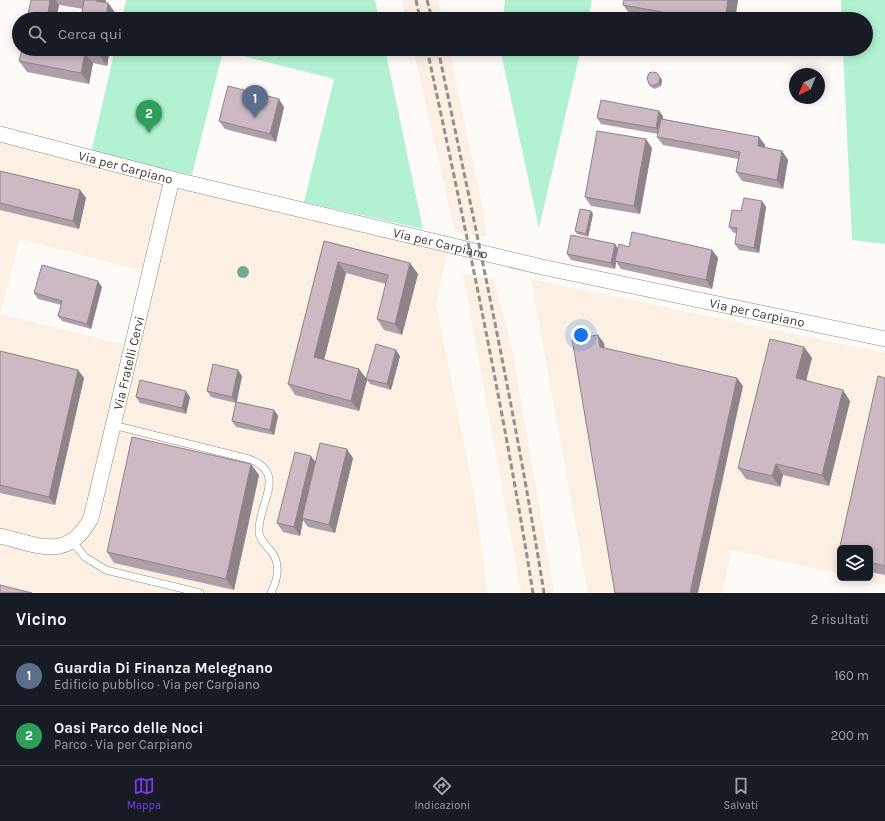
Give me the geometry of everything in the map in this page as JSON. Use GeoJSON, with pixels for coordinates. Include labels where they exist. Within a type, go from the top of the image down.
{"type":"FeatureCollection","features":[{"type":"Feature","properties":{"kind":"street","name":"Via per Carpiano"},"geometry":{"type":"LineString","coordinates":[[0,134],[172,179],[542,267],[885,339]]}},
{"type":"Feature","properties":{"kind":"street","name":"Via Fratelli Cervi"},"geometry":{"type":"LineString","coordinates":[[72,541],[83,530],[91,518],[172,179]]}},
{"type":"Feature","properties":{"kind":"street"},"geometry":{"type":"LineString","coordinates":[[0,536],[52,548],[59,547],[72,541]]}},
{"type":"Feature","properties":{"kind":"lane"},"geometry":{"type":"LineString","coordinates":[[113,424],[249,459],[266,469],[269,485],[259,532],[263,542],[274,555],[278,565],[271,593]]}},
{"type":"Feature","properties":{"kind":"lane"},"geometry":{"type":"LineString","coordinates":[[72,541],[86,558],[106,570],[200,593]]}},
{"type":"Feature","properties":{"kind":"shaded area"},"geometry":{"type":"Polygon","coordinates":[[[402,0],[438,0],[441,12],[405,12],[402,0]]]}},
{"type":"Feature","properties":{"kind":"shaded area"},"geometry":{"type":"Polygon","coordinates":[[[415,56],[450,56],[483,209],[487,237],[455,232],[415,56]]]}},
{"type":"Feature","properties":{"kind":"shaded area"},"geometry":{"type":"Polygon","coordinates":[[[0,138],[448,249],[436,304],[476,504],[487,593],[0,593],[0,138]],[[20,239],[0,314],[126,345],[143,271],[20,239]]]}},
{"type":"Feature","properties":{"kind":"shaded area"},"geometry":{"type":"Polygon","coordinates":[[[463,273],[494,280],[513,353],[554,593],[521,593],[463,273]]]}},
{"type":"Feature","properties":{"kind":"shaded area"},"geometry":{"type":"Polygon","coordinates":[[[531,279],[885,353],[885,585],[868,581],[873,581],[873,545],[837,545],[837,573],[732,550],[722,593],[588,593],[531,279]]]}},
{"type":"Feature","properties":{"kind":"green space"},"geometry":{"type":"Polygon","coordinates":[[[126,0],[375,0],[378,12],[123,12],[126,0]]]}},
{"type":"Feature","properties":{"kind":"green space"},"geometry":{"type":"Polygon","coordinates":[[[505,0],[592,0],[589,12],[504,12],[505,0]]]}},
{"type":"Feature","properties":{"kind":"green space"},"geometry":{"type":"Polygon","coordinates":[[[841,0],[885,0],[885,244],[852,240],[843,56],[873,56],[873,12],[842,12],[841,0]]]}},
{"type":"Feature","properties":{"kind":"green space"},"geometry":{"type":"Polygon","coordinates":[[[113,56],[222,56],[192,175],[91,153],[113,56]]]}},
{"type":"Feature","properties":{"kind":"green space"},"geometry":{"type":"Polygon","coordinates":[[[243,56],[386,56],[423,229],[304,202],[334,79],[243,56]]]}},
{"type":"Feature","properties":{"kind":"green space"},"geometry":{"type":"Polygon","coordinates":[[[502,56],[579,56],[539,228],[502,56]]]}},
{"type":"Feature","properties":{"kind":"building"},"geometry":{"type":"Polygon","coordinates":[[[31,0],[50,0],[48,12],[28,12],[31,0]]]}},
{"type":"Feature","properties":{"kind":"building"},"geometry":{"type":"Polygon","coordinates":[[[84,0],[96,0],[108,3],[107,12],[82,12],[84,0]]]}},
{"type":"Feature","properties":{"kind":"building"},"geometry":{"type":"Polygon","coordinates":[[[624,0],[728,0],[726,12],[662,12],[623,5],[624,0]]]}},
{"type":"Feature","properties":{"kind":"building"},"geometry":{"type":"Polygon","coordinates":[[[20,56],[84,56],[81,73],[19,61],[20,56]]]}},
{"type":"Feature","properties":{"kind":"building"},"geometry":{"type":"Polygon","coordinates":[[[649,73],[657,73],[660,77],[659,83],[653,86],[649,84],[647,78],[649,73]]]}},
{"type":"Feature","properties":{"kind":"building"},"geometry":{"type":"Polygon","coordinates":[[[228,86],[279,99],[270,134],[219,121],[228,86]]]}},
{"type":"Feature","properties":{"kind":"building"},"geometry":{"type":"Polygon","coordinates":[[[601,100],[659,111],[656,128],[597,118],[601,100]]]}},
{"type":"Feature","properties":{"kind":"building"},"geometry":{"type":"Polygon","coordinates":[[[661,119],[759,137],[758,146],[782,151],[777,180],[736,172],[740,152],[657,137],[661,119]]]}},
{"type":"Feature","properties":{"kind":"building"},"geometry":{"type":"Polygon","coordinates":[[[597,131],[646,139],[634,206],[585,197],[597,131]]]}},
{"type":"Feature","properties":{"kind":"building"},"geometry":{"type":"Polygon","coordinates":[[[0,171],[80,190],[73,221],[0,203],[0,171]]]}},
{"type":"Feature","properties":{"kind":"building"},"geometry":{"type":"Polygon","coordinates":[[[744,198],[762,201],[754,248],[735,244],[737,228],[729,227],[732,210],[741,211],[744,198]]]}},
{"type":"Feature","properties":{"kind":"building"},"geometry":{"type":"Polygon","coordinates":[[[580,209],[591,211],[586,234],[575,231],[580,209]]]}},
{"type":"Feature","properties":{"kind":"building"},"geometry":{"type":"Polygon","coordinates":[[[632,232],[712,250],[706,280],[615,261],[619,244],[629,247],[632,232]]]}},
{"type":"Feature","properties":{"kind":"building"},"geometry":{"type":"Polygon","coordinates":[[[571,235],[615,244],[611,263],[567,254],[571,235]]]}},
{"type":"Feature","properties":{"kind":"building"},"geometry":{"type":"Polygon","coordinates":[[[324,241],[410,263],[395,324],[377,319],[388,275],[338,262],[314,357],[359,369],[351,401],[288,384],[324,241]]]}},
{"type":"Feature","properties":{"kind":"building"},"geometry":{"type":"Polygon","coordinates":[[[42,265],[98,281],[87,324],[58,316],[62,301],[34,293],[42,265]]]}},
{"type":"Feature","properties":{"kind":"building"},"geometry":{"type":"Polygon","coordinates":[[[598,335],[600,347],[737,378],[690,593],[615,593],[572,339],[598,335]]]}},
{"type":"Feature","properties":{"kind":"building"},"geometry":{"type":"Polygon","coordinates":[[[770,339],[804,347],[796,378],[843,390],[822,475],[776,464],[772,476],[738,468],[770,339]]]}},
{"type":"Feature","properties":{"kind":"building"},"geometry":{"type":"Polygon","coordinates":[[[376,344],[396,350],[387,384],[366,379],[376,344]]]}},
{"type":"Feature","properties":{"kind":"building"},"geometry":{"type":"Polygon","coordinates":[[[0,351],[78,370],[49,497],[0,485],[0,351]]]}},
{"type":"Feature","properties":{"kind":"building"},"geometry":{"type":"Polygon","coordinates":[[[213,364],[238,370],[232,397],[207,391],[213,364]]]}},
{"type":"Feature","properties":{"kind":"building"},"geometry":{"type":"Polygon","coordinates":[[[878,376],[885,378],[885,566],[873,563],[873,545],[840,545],[878,376]]]}},
{"type":"Feature","properties":{"kind":"building"},"geometry":{"type":"Polygon","coordinates":[[[140,380],[186,391],[182,408],[136,397],[140,380]]]}},
{"type":"Feature","properties":{"kind":"building"},"geometry":{"type":"Polygon","coordinates":[[[236,402],[274,410],[270,430],[232,421],[236,402]]]}},
{"type":"Feature","properties":{"kind":"building"},"geometry":{"type":"Polygon","coordinates":[[[132,437],[251,464],[226,579],[107,552],[132,437]]]}},
{"type":"Feature","properties":{"kind":"building"},"geometry":{"type":"Polygon","coordinates":[[[320,443],[347,449],[329,525],[302,518],[320,443]]]}},
{"type":"Feature","properties":{"kind":"building"},"geometry":{"type":"Polygon","coordinates":[[[295,452],[311,456],[294,527],[277,523],[295,452]]]}},
{"type":"Feature","properties":{"kind":"building"},"geometry":{"type":"Polygon","coordinates":[[[0,585],[32,593],[0,593],[0,585]]]}},
{"type":"Feature","properties":{"kind":"railway"},"geometry":{"type":"LineString","coordinates":[[416,0],[419,12]]}},
{"type":"Feature","properties":{"kind":"railway"},"geometry":{"type":"LineString","coordinates":[[427,0],[430,12]]}},
{"type":"Feature","properties":{"kind":"railway"},"geometry":{"type":"LineString","coordinates":[[428,56],[497,389],[533,593]]}},
{"type":"Feature","properties":{"kind":"railway"},"geometry":{"type":"LineString","coordinates":[[439,56],[508,388],[544,593]]}},
{"type":"Feature","properties":{"kind":"place","name":"Guardia Di Finanza Melegnano"},"geometry":{"type":"Point","coordinates":[255,118]}},
{"type":"Feature","properties":{"kind":"place","name":"Oasi Parco delle Noci"},"geometry":{"type":"Point","coordinates":[149,133]}}]}
